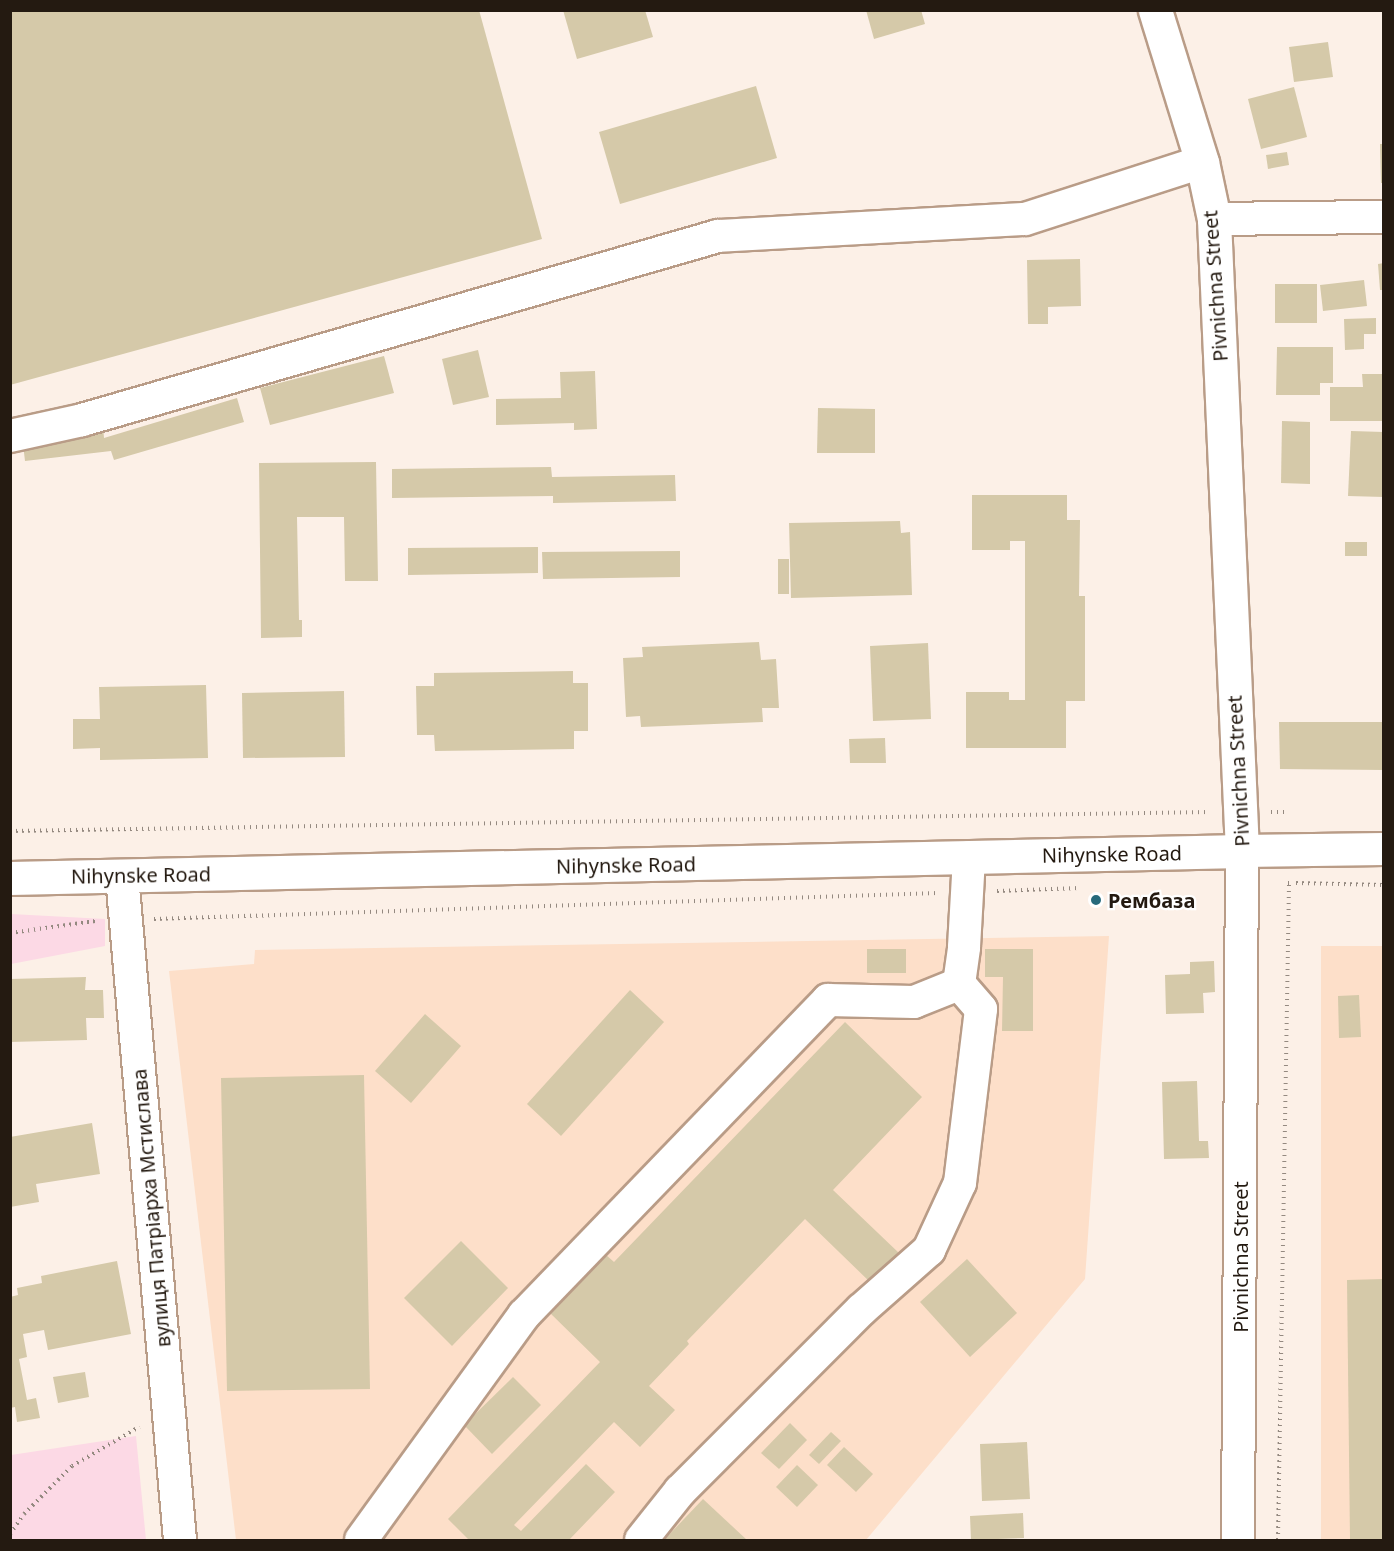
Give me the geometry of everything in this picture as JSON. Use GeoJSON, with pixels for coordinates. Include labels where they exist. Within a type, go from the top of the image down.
{"type":"FeatureCollection","features":[{"type":"Feature","properties":{"kind":"main road","name":"Pivnichna Street"},"geometry":{"type":"LineString","coordinates":[[1155,10],[1202,162],[1214,219],[1242,851]]}},
{"type":"Feature","properties":{"kind":"main road","name":"Nihynske Road"},"geometry":{"type":"LineString","coordinates":[[10,878],[1242,851]]}},
{"type":"Feature","properties":{"kind":"street"},"geometry":{"type":"LineString","coordinates":[[10,436],[82,420],[718,236],[1025,219],[1202,162]]}},
{"type":"Feature","properties":{"kind":"street"},"geometry":{"type":"LineString","coordinates":[[1214,219],[1383,217]]}},
{"type":"Feature","properties":{"kind":"street"},"geometry":{"type":"LineString","coordinates":[[1242,851],[1383,849]]}},
{"type":"Feature","properties":{"kind":"street","name":"Pivnichna Street"},"geometry":{"type":"LineString","coordinates":[[1238,1540],[1242,851]]}},
{"type":"Feature","properties":{"kind":"street"},"geometry":{"type":"LineString","coordinates":[[641,1540],[696,1474],[861,1310],[929,1250],[960,1183],[981,1009],[959,984],[969,857]]}},
{"type":"Feature","properties":{"kind":"street","name":"вулиця Патріарха Мстислава"},"geometry":{"type":"LineString","coordinates":[[122,876],[180,1540]]}},
{"type":"Feature","properties":{"kind":"street"},"geometry":{"type":"LineString","coordinates":[[361,1540],[524,1315],[828,1000],[914,1002],[959,984]]}},
{"type":"Feature","properties":{"kind":"path"},"geometry":{"type":"LineString","coordinates":[[10,831],[1240,811]]}},
{"type":"Feature","properties":{"kind":"path"},"geometry":{"type":"LineString","coordinates":[[1289,883],[1383,885]]}},
{"type":"Feature","properties":{"kind":"path"},"geometry":{"type":"LineString","coordinates":[[10,1534],[24,1514],[72,1466],[147,1422]]}},
{"type":"Feature","properties":{"kind":"shaded area"},"geometry":{"type":"Polygon","coordinates":[[[11,914],[105,919],[105,946],[11,964],[11,914]]]}},
{"type":"Feature","properties":{"kind":"shaded area"},"geometry":{"type":"Polygon","coordinates":[[[1109,936],[1085,1279],[866,1540],[236,1540],[169,971],[254,964],[255,950],[1109,936]]]}},
{"type":"Feature","properties":{"kind":"shaded area"},"geometry":{"type":"Polygon","coordinates":[[[1321,946],[1383,946],[1383,1540],[1321,1540],[1321,946]]]}},
{"type":"Feature","properties":{"kind":"shaded area"},"geometry":{"type":"Polygon","coordinates":[[[136,1436],[146,1540],[11,1540],[11,1455],[136,1436]]]}},
{"type":"Feature","properties":{"kind":"building"},"geometry":{"type":"Polygon","coordinates":[[[10,10],[479,10],[542,239],[10,385],[10,10]]]}},
{"type":"Feature","properties":{"kind":"building"},"geometry":{"type":"Polygon","coordinates":[[[563,10],[645,10],[653,37],[577,59],[563,10]]]}},
{"type":"Feature","properties":{"kind":"building"},"geometry":{"type":"Polygon","coordinates":[[[866,10],[921,10],[925,24],[874,39],[866,10]]]}},
{"type":"Feature","properties":{"kind":"building"},"geometry":{"type":"Polygon","coordinates":[[[1328,42],[1333,77],[1294,82],[1289,47],[1328,42]]]}},
{"type":"Feature","properties":{"kind":"building"},"geometry":{"type":"Polygon","coordinates":[[[756,86],[777,158],[620,204],[599,132],[756,86]]]}},
{"type":"Feature","properties":{"kind":"building"},"geometry":{"type":"Polygon","coordinates":[[[1294,87],[1307,137],[1261,149],[1248,99],[1294,87]]]}},
{"type":"Feature","properties":{"kind":"building"},"geometry":{"type":"Polygon","coordinates":[[[1380,144],[1384,144],[1384,183],[1381,183],[1380,144]]]}},
{"type":"Feature","properties":{"kind":"building"},"geometry":{"type":"Polygon","coordinates":[[[1287,152],[1289,165],[1268,169],[1266,155],[1287,152]]]}},
{"type":"Feature","properties":{"kind":"building"},"geometry":{"type":"Polygon","coordinates":[[[1080,259],[1081,306],[1048,307],[1048,324],[1028,324],[1027,260],[1080,259]]]}},
{"type":"Feature","properties":{"kind":"building"},"geometry":{"type":"Polygon","coordinates":[[[1384,263],[1384,290],[1380,290],[1378,264],[1384,263]]]}},
{"type":"Feature","properties":{"kind":"building"},"geometry":{"type":"Polygon","coordinates":[[[1364,280],[1367,306],[1323,311],[1320,285],[1364,280]]]}},
{"type":"Feature","properties":{"kind":"building"},"geometry":{"type":"Polygon","coordinates":[[[1275,284],[1317,284],[1317,323],[1275,323],[1275,284]]]}},
{"type":"Feature","properties":{"kind":"building"},"geometry":{"type":"Polygon","coordinates":[[[1376,318],[1376,334],[1364,334],[1364,349],[1345,350],[1344,319],[1376,318]]]}},
{"type":"Feature","properties":{"kind":"building"},"geometry":{"type":"Polygon","coordinates":[[[1277,347],[1333,347],[1333,383],[1320,383],[1320,395],[1276,395],[1277,347]]]}},
{"type":"Feature","properties":{"kind":"building"},"geometry":{"type":"Polygon","coordinates":[[[478,350],[489,397],[453,405],[442,359],[478,350]]]}},
{"type":"Feature","properties":{"kind":"building"},"geometry":{"type":"Polygon","coordinates":[[[384,356],[394,393],[270,425],[260,388],[384,356]]]}},
{"type":"Feature","properties":{"kind":"building"},"geometry":{"type":"Polygon","coordinates":[[[595,371],[597,429],[574,430],[574,423],[496,425],[496,399],[561,398],[560,372],[595,371]]]}},
{"type":"Feature","properties":{"kind":"building"},"geometry":{"type":"Polygon","coordinates":[[[1362,374],[1384,374],[1384,421],[1330,421],[1330,387],[1363,387],[1362,374]]]}},
{"type":"Feature","properties":{"kind":"building"},"geometry":{"type":"Polygon","coordinates":[[[237,398],[244,422],[114,460],[111,451],[25,461],[22,436],[103,426],[104,438],[237,398]]]}},
{"type":"Feature","properties":{"kind":"building"},"geometry":{"type":"Polygon","coordinates":[[[818,408],[875,409],[875,453],[817,453],[818,408]]]}},
{"type":"Feature","properties":{"kind":"building"},"geometry":{"type":"Polygon","coordinates":[[[1282,421],[1310,422],[1310,484],[1281,483],[1282,421]]]}},
{"type":"Feature","properties":{"kind":"building"},"geometry":{"type":"Polygon","coordinates":[[[1351,431],[1384,432],[1384,497],[1348,496],[1351,431]]]}},
{"type":"Feature","properties":{"kind":"building"},"geometry":{"type":"Polygon","coordinates":[[[376,462],[378,581],[345,581],[344,517],[297,517],[299,620],[302,620],[302,637],[261,638],[259,463],[376,462]]]}},
{"type":"Feature","properties":{"kind":"building"},"geometry":{"type":"Polygon","coordinates":[[[551,467],[552,477],[675,475],[676,501],[553,503],[553,496],[392,498],[392,469],[551,467]]]}},
{"type":"Feature","properties":{"kind":"building"},"geometry":{"type":"Polygon","coordinates":[[[972,495],[1067,495],[1067,520],[1080,520],[1079,596],[1085,596],[1085,701],[1066,701],[1066,748],[966,748],[966,692],[1009,692],[1009,700],[1025,700],[1025,541],[1010,541],[1010,550],[972,550],[972,495]]]}},
{"type":"Feature","properties":{"kind":"building"},"geometry":{"type":"Polygon","coordinates":[[[900,521],[901,533],[910,532],[912,595],[791,598],[789,523],[900,521]]]}},
{"type":"Feature","properties":{"kind":"building"},"geometry":{"type":"Polygon","coordinates":[[[1345,542],[1367,542],[1367,556],[1345,556],[1345,542]]]}},
{"type":"Feature","properties":{"kind":"building"},"geometry":{"type":"Polygon","coordinates":[[[538,547],[538,573],[408,575],[408,548],[538,547]]]}},
{"type":"Feature","properties":{"kind":"building"},"geometry":{"type":"Polygon","coordinates":[[[680,551],[680,577],[543,579],[542,552],[680,551]]]}},
{"type":"Feature","properties":{"kind":"building"},"geometry":{"type":"Polygon","coordinates":[[[778,559],[789,559],[789,594],[778,594],[778,559]]]}},
{"type":"Feature","properties":{"kind":"building"},"geometry":{"type":"Polygon","coordinates":[[[759,642],[761,660],[776,659],[779,708],[762,708],[763,722],[641,727],[640,716],[626,717],[623,658],[643,657],[642,647],[759,642]]]}},
{"type":"Feature","properties":{"kind":"building"},"geometry":{"type":"Polygon","coordinates":[[[928,643],[931,719],[873,721],[870,646],[928,643]]]}},
{"type":"Feature","properties":{"kind":"building"},"geometry":{"type":"Polygon","coordinates":[[[573,671],[573,683],[588,683],[588,731],[574,731],[574,749],[435,751],[434,735],[417,735],[416,686],[434,686],[434,673],[573,671]]]}},
{"type":"Feature","properties":{"kind":"building"},"geometry":{"type":"Polygon","coordinates":[[[206,685],[208,758],[100,760],[100,748],[73,749],[73,719],[100,719],[99,687],[206,685]]]}},
{"type":"Feature","properties":{"kind":"building"},"geometry":{"type":"Polygon","coordinates":[[[344,691],[345,757],[243,758],[242,693],[344,691]]]}},
{"type":"Feature","properties":{"kind":"building"},"geometry":{"type":"Polygon","coordinates":[[[1279,722],[1384,722],[1384,770],[1280,769],[1279,722]]]}},
{"type":"Feature","properties":{"kind":"building"},"geometry":{"type":"Polygon","coordinates":[[[885,738],[886,763],[850,763],[849,739],[885,738]]]}},
{"type":"Feature","properties":{"kind":"building"},"geometry":{"type":"Polygon","coordinates":[[[867,949],[906,949],[906,973],[867,973],[867,949]]]}},
{"type":"Feature","properties":{"kind":"building"},"geometry":{"type":"Polygon","coordinates":[[[985,949],[1033,949],[1033,1031],[1002,1031],[1003,977],[985,977],[985,949]]]}},
{"type":"Feature","properties":{"kind":"building"},"geometry":{"type":"Polygon","coordinates":[[[1214,961],[1215,992],[1203,993],[1204,1013],[1166,1014],[1165,975],[1190,974],[1190,962],[1214,961]]]}},
{"type":"Feature","properties":{"kind":"building"},"geometry":{"type":"Polygon","coordinates":[[[86,977],[85,990],[103,990],[104,1018],[86,1018],[87,1040],[10,1042],[10,979],[86,977]]]}},
{"type":"Feature","properties":{"kind":"building"},"geometry":{"type":"Polygon","coordinates":[[[630,990],[664,1022],[561,1136],[527,1104],[630,990]]]}},
{"type":"Feature","properties":{"kind":"building"},"geometry":{"type":"Polygon","coordinates":[[[1359,995],[1361,1037],[1339,1038],[1338,996],[1359,995]]]}},
{"type":"Feature","properties":{"kind":"building"},"geometry":{"type":"Polygon","coordinates":[[[425,1014],[461,1046],[411,1103],[375,1071],[425,1014]]]}},
{"type":"Feature","properties":{"kind":"building"},"geometry":{"type":"Polygon","coordinates":[[[845,1022],[922,1097],[833,1190],[900,1254],[872,1284],[805,1219],[687,1341],[689,1344],[649,1386],[675,1410],[640,1447],[614,1422],[514,1525],[521,1531],[586,1464],[615,1492],[569,1540],[469,1540],[448,1519],[600,1362],[549,1312],[605,1254],[614,1262],[845,1022]]]}},
{"type":"Feature","properties":{"kind":"building"},"geometry":{"type":"Polygon","coordinates":[[[364,1075],[370,1389],[227,1391],[221,1078],[364,1075]]]}},
{"type":"Feature","properties":{"kind":"building"},"geometry":{"type":"Polygon","coordinates":[[[1197,1081],[1199,1141],[1208,1141],[1209,1158],[1164,1159],[1162,1082],[1197,1081]]]}},
{"type":"Feature","properties":{"kind":"building"},"geometry":{"type":"Polygon","coordinates":[[[92,1123],[100,1174],[36,1184],[39,1202],[10,1207],[10,1137],[92,1123]]]}},
{"type":"Feature","properties":{"kind":"building"},"geometry":{"type":"Polygon","coordinates":[[[461,1241],[508,1288],[452,1346],[404,1298],[461,1241]]]}},
{"type":"Feature","properties":{"kind":"building"},"geometry":{"type":"Polygon","coordinates":[[[967,1259],[1017,1313],[970,1357],[920,1302],[967,1259]]]}},
{"type":"Feature","properties":{"kind":"building"},"geometry":{"type":"Polygon","coordinates":[[[117,1261],[131,1334],[48,1350],[44,1330],[23,1334],[27,1357],[19,1359],[27,1400],[36,1398],[40,1418],[17,1422],[15,1407],[10,1408],[10,1297],[18,1295],[17,1288],[42,1283],[41,1276],[117,1261]]]}},
{"type":"Feature","properties":{"kind":"building"},"geometry":{"type":"Polygon","coordinates":[[[1384,1279],[1384,1540],[1350,1540],[1347,1280],[1384,1279]]]}},
{"type":"Feature","properties":{"kind":"building"},"geometry":{"type":"Polygon","coordinates":[[[85,1372],[89,1397],[58,1403],[53,1377],[85,1372]]]}},
{"type":"Feature","properties":{"kind":"building"},"geometry":{"type":"Polygon","coordinates":[[[513,1377],[541,1405],[492,1454],[464,1425],[513,1377]]]}},
{"type":"Feature","properties":{"kind":"building"},"geometry":{"type":"Polygon","coordinates":[[[790,1423],[807,1440],[779,1469],[761,1453],[790,1423]]]}},
{"type":"Feature","properties":{"kind":"building"},"geometry":{"type":"Polygon","coordinates":[[[831,1432],[841,1441],[819,1464],[809,1455],[831,1432]]]}},
{"type":"Feature","properties":{"kind":"building"},"geometry":{"type":"Polygon","coordinates":[[[1027,1442],[1030,1499],[982,1501],[980,1444],[1027,1442]]]}},
{"type":"Feature","properties":{"kind":"building"},"geometry":{"type":"Polygon","coordinates":[[[844,1447],[873,1474],[856,1492],[827,1465],[844,1447]]]}},
{"type":"Feature","properties":{"kind":"building"},"geometry":{"type":"Polygon","coordinates":[[[797,1465],[818,1485],[797,1507],[776,1487],[797,1465]]]}},
{"type":"Feature","properties":{"kind":"building"},"geometry":{"type":"Polygon","coordinates":[[[703,1499],[747,1540],[664,1540],[703,1499]]]}},
{"type":"Feature","properties":{"kind":"building"},"geometry":{"type":"Polygon","coordinates":[[[1023,1513],[1024,1538],[971,1540],[970,1516],[1023,1513]]]}},
{"type":"Feature","properties":{"kind":"place","name":"Рембаза"},"geometry":{"type":"Point","coordinates":[1096,900]}}]}
